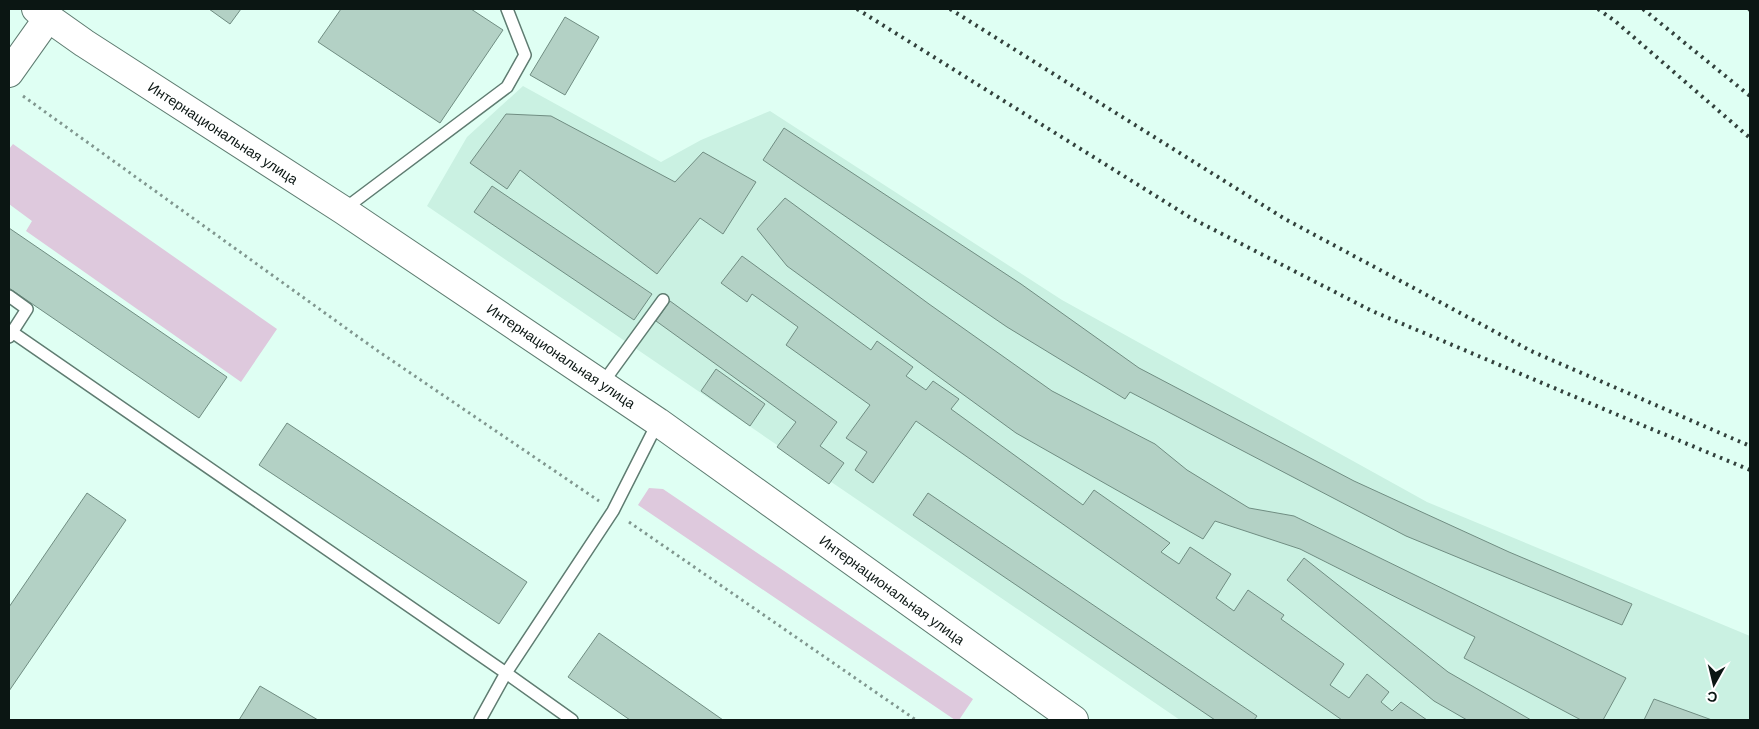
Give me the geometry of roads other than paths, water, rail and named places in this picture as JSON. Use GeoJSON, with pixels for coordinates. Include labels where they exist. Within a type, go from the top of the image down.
{"type":"FeatureCollection","features":[{"type":"Feature","properties":{"kind":"main road","name":"Интернациональная улица"},"geometry":{"type":"LineString","coordinates":[[42,13],[343,210],[658,422],[1074,720]]}},
{"type":"Feature","properties":{"kind":"main road"},"geometry":{"type":"LineString","coordinates":[[14,83],[42,13]]}},
{"type":"Feature","properties":{"kind":"lane"},"geometry":{"type":"LineString","coordinates":[[343,210],[507,87],[525,54],[507,9]]}},
{"type":"Feature","properties":{"kind":"lane"},"geometry":{"type":"LineString","coordinates":[[9,296],[27,309],[11,335],[572,720]]}},
{"type":"Feature","properties":{"kind":"lane"},"geometry":{"type":"LineString","coordinates":[[602,384],[663,300]]}},
{"type":"Feature","properties":{"kind":"lane"},"geometry":{"type":"LineString","coordinates":[[480,720],[506,673],[613,511],[658,422]]}},
{"type":"Feature","properties":{"kind":"railway"},"geometry":{"type":"LineString","coordinates":[[857,9],[1191,218],[1372,311],[1750,470]]}},
{"type":"Feature","properties":{"kind":"railway"},"geometry":{"type":"LineString","coordinates":[[950,9],[1285,219],[1531,351],[1750,446]]}},
{"type":"Feature","properties":{"kind":"railway"},"geometry":{"type":"LineString","coordinates":[[1598,9],[1615,21],[1750,138]]}},
{"type":"Feature","properties":{"kind":"railway"},"geometry":{"type":"LineString","coordinates":[[1643,9],[1750,96]]}}]}
